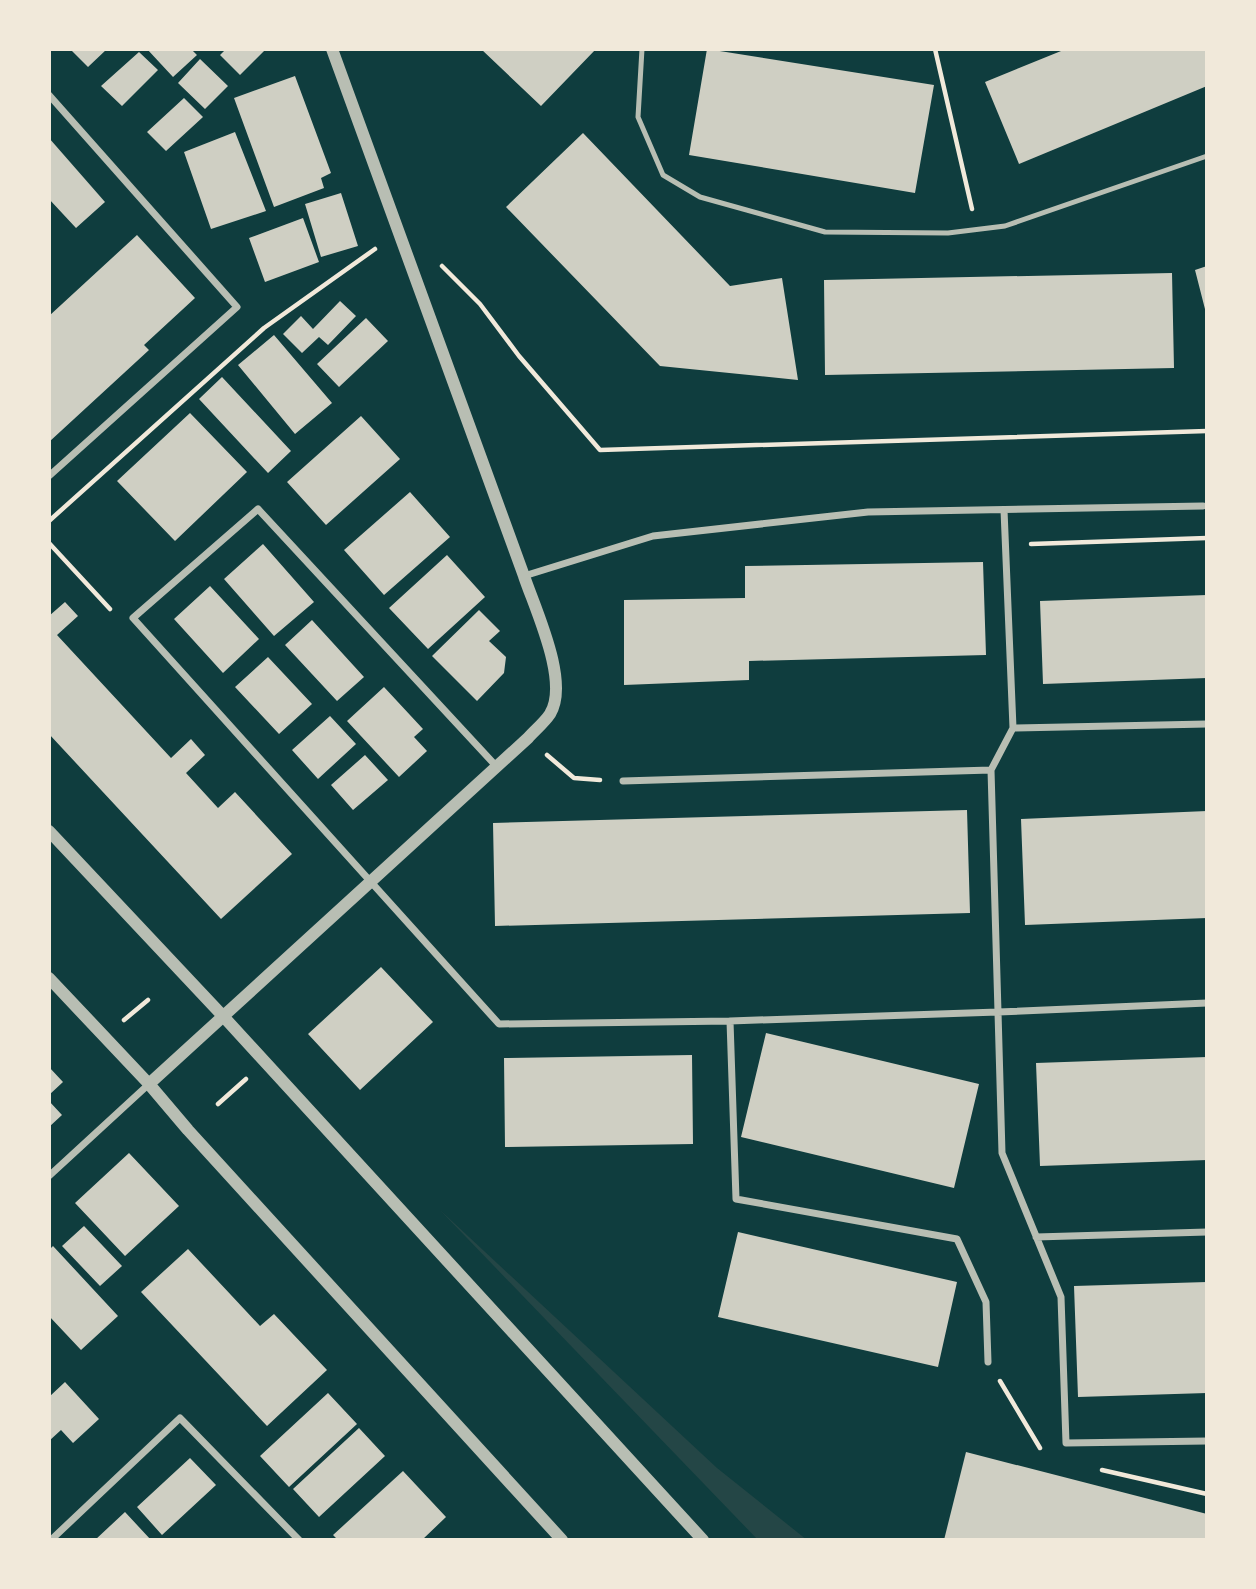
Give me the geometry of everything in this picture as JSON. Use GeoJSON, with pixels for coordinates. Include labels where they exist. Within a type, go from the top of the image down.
{"type":"FeatureCollection","features":[{"type":"Feature","properties":{"kind":"street"},"geometry":{"type":"LineString","coordinates":[[49,1177],[369,881],[497,767],[551,712],[557,688],[552,658],[332,49]]}},
{"type":"Feature","properties":{"kind":"street"},"geometry":{"type":"LineString","coordinates":[[49,95],[237,307],[49,476]]}},
{"type":"Feature","properties":{"kind":"street"},"geometry":{"type":"LineString","coordinates":[[524,576],[653,536],[868,512],[1203,506]]}},
{"type":"Feature","properties":{"kind":"street"},"geometry":{"type":"LineString","coordinates":[[497,767],[258,509],[133,618],[499,1024],[730,1021],[1207,1003]]}},
{"type":"Feature","properties":{"kind":"street"},"geometry":{"type":"LineString","coordinates":[[1004,510],[1013,727],[991,770],[1002,1153],[1061,1297],[1066,1443],[1207,1441]]}},
{"type":"Feature","properties":{"kind":"street"},"geometry":{"type":"LineString","coordinates":[[1013,727],[1207,724]]}},
{"type":"Feature","properties":{"kind":"street"},"geometry":{"type":"LineString","coordinates":[[623,781],[991,770]]}},
{"type":"Feature","properties":{"kind":"street"},"geometry":{"type":"LineString","coordinates":[[49,831],[703,1540]]}},
{"type":"Feature","properties":{"kind":"street"},"geometry":{"type":"LineString","coordinates":[[49,978],[149,1084],[197,1141],[562,1540]]}},
{"type":"Feature","properties":{"kind":"street"},"geometry":{"type":"LineString","coordinates":[[730,1021],[736,1199],[957,1239],[986,1302],[988,1362]]}},
{"type":"Feature","properties":{"kind":"street"},"geometry":{"type":"LineString","coordinates":[[1036,1237],[1207,1232]]}},
{"type":"Feature","properties":{"kind":"street"},"geometry":{"type":"LineString","coordinates":[[51,1540],[180,1418],[299,1540]]}},
{"type":"Feature","properties":{"kind":"lane"},"geometry":{"type":"LineString","coordinates":[[642,49],[638,117],[663,175],[700,197],[825,232],[948,233],[1006,226],[1207,156]]}},
{"type":"Feature","properties":{"kind":"path"},"geometry":{"type":"LineString","coordinates":[[936,49],[977,229]]}},
{"type":"Feature","properties":{"kind":"path"},"geometry":{"type":"LineString","coordinates":[[49,521],[264,328],[398,232]]}},
{"type":"Feature","properties":{"kind":"path"},"geometry":{"type":"LineString","coordinates":[[467,291],[600,450],[1207,431]]}},
{"type":"Feature","properties":{"kind":"path"},"geometry":{"type":"LineString","coordinates":[[1005,544],[1207,538]]}},
{"type":"Feature","properties":{"kind":"path"},"geometry":{"type":"LineString","coordinates":[[49,543],[117,617],[133,618]]}},
{"type":"Feature","properties":{"kind":"path"},"geometry":{"type":"LineString","coordinates":[[528,738],[574,778],[623,781]]}},
{"type":"Feature","properties":{"kind":"path"},"geometry":{"type":"LineString","coordinates":[[120,1023],[148,1000]]}},
{"type":"Feature","properties":{"kind":"path"},"geometry":{"type":"LineString","coordinates":[[218,1104],[246,1079]]}},
{"type":"Feature","properties":{"kind":"shaded area"},"geometry":{"type":"Polygon","coordinates":[[[440,1210],[717,1468],[807,1540],[758,1540],[440,1210]]]}},
{"type":"Feature","properties":{"kind":"building"},"geometry":{"type":"Polygon","coordinates":[[[70,49],[107,49],[88,67],[70,49]]]}},
{"type":"Feature","properties":{"kind":"building"},"geometry":{"type":"Polygon","coordinates":[[[147,49],[191,49],[197,55],[173,77],[147,49]]]}},
{"type":"Feature","properties":{"kind":"building"},"geometry":{"type":"Polygon","coordinates":[[[226,49],[266,49],[240,75],[220,55],[226,49]]]}},
{"type":"Feature","properties":{"kind":"building"},"geometry":{"type":"Polygon","coordinates":[[[481,49],[596,49],[541,106],[481,49]]]}},
{"type":"Feature","properties":{"kind":"building"},"geometry":{"type":"Polygon","coordinates":[[[707,49],[934,85],[915,193],[689,155],[707,49]]]}},
{"type":"Feature","properties":{"kind":"building"},"geometry":{"type":"Polygon","coordinates":[[[1066,49],[1207,49],[1207,86],[1019,164],[985,82],[1066,49]]]}},
{"type":"Feature","properties":{"kind":"building"},"geometry":{"type":"Polygon","coordinates":[[[139,52],[158,70],[122,106],[101,86],[139,52]]]}},
{"type":"Feature","properties":{"kind":"building"},"geometry":{"type":"Polygon","coordinates":[[[200,59],[228,86],[205,109],[178,83],[200,59]]]}},
{"type":"Feature","properties":{"kind":"building"},"geometry":{"type":"Polygon","coordinates":[[[295,76],[331,173],[321,178],[324,188],[274,207],[234,98],[295,76]]]}},
{"type":"Feature","properties":{"kind":"building"},"geometry":{"type":"Polygon","coordinates":[[[184,98],[203,117],[166,151],[147,132],[184,98]]]}},
{"type":"Feature","properties":{"kind":"building"},"geometry":{"type":"Polygon","coordinates":[[[235,132],[266,211],[211,229],[184,152],[235,132]]]}},
{"type":"Feature","properties":{"kind":"building"},"geometry":{"type":"Polygon","coordinates":[[[583,133],[730,286],[782,278],[798,380],[660,366],[506,207],[583,133]]]}},
{"type":"Feature","properties":{"kind":"building"},"geometry":{"type":"Polygon","coordinates":[[[49,138],[105,202],[76,228],[49,199],[49,138]]]}},
{"type":"Feature","properties":{"kind":"building"},"geometry":{"type":"Polygon","coordinates":[[[341,193],[358,246],[321,257],[305,204],[341,193]]]}},
{"type":"Feature","properties":{"kind":"building"},"geometry":{"type":"Polygon","coordinates":[[[303,218],[319,262],[265,282],[249,238],[303,218]]]}},
{"type":"Feature","properties":{"kind":"building"},"geometry":{"type":"Polygon","coordinates":[[[137,235],[195,298],[144,345],[149,350],[49,442],[49,316],[137,235]]]}},
{"type":"Feature","properties":{"kind":"building"},"geometry":{"type":"Polygon","coordinates":[[[1207,266],[1207,313],[1206,313],[1195,270],[1207,266]]]}},
{"type":"Feature","properties":{"kind":"building"},"geometry":{"type":"Polygon","coordinates":[[[1172,273],[1174,368],[825,375],[824,280],[1172,273]]]}},
{"type":"Feature","properties":{"kind":"building"},"geometry":{"type":"Polygon","coordinates":[[[340,301],[356,316],[328,345],[319,337],[302,353],[283,334],[301,316],[313,329],[340,301]]]}},
{"type":"Feature","properties":{"kind":"building"},"geometry":{"type":"Polygon","coordinates":[[[366,318],[388,341],[339,387],[317,364],[366,318]]]}},
{"type":"Feature","properties":{"kind":"building"},"geometry":{"type":"Polygon","coordinates":[[[274,335],[332,403],[295,434],[238,365],[274,335]]]}},
{"type":"Feature","properties":{"kind":"building"},"geometry":{"type":"Polygon","coordinates":[[[222,377],[291,451],[268,473],[199,399],[222,377]]]}},
{"type":"Feature","properties":{"kind":"building"},"geometry":{"type":"Polygon","coordinates":[[[190,413],[247,472],[175,541],[117,481],[190,413]]]}},
{"type":"Feature","properties":{"kind":"building"},"geometry":{"type":"Polygon","coordinates":[[[361,416],[400,459],[326,525],[287,482],[361,416]]]}},
{"type":"Feature","properties":{"kind":"building"},"geometry":{"type":"Polygon","coordinates":[[[410,492],[450,537],[384,595],[344,550],[410,492]]]}},
{"type":"Feature","properties":{"kind":"building"},"geometry":{"type":"Polygon","coordinates":[[[263,544],[314,602],[274,636],[224,579],[263,544]]]}},
{"type":"Feature","properties":{"kind":"building"},"geometry":{"type":"Polygon","coordinates":[[[447,555],[485,597],[428,649],[389,608],[447,555]]]}},
{"type":"Feature","properties":{"kind":"building"},"geometry":{"type":"Polygon","coordinates":[[[983,562],[986,655],[749,661],[749,680],[624,685],[624,600],[745,598],[745,566],[983,562]]]}},
{"type":"Feature","properties":{"kind":"building"},"geometry":{"type":"Polygon","coordinates":[[[210,586],[259,639],[223,673],[174,619],[210,586]]]}},
{"type":"Feature","properties":{"kind":"building"},"geometry":{"type":"Polygon","coordinates":[[[1207,595],[1207,678],[1043,684],[1040,601],[1207,595]]]}},
{"type":"Feature","properties":{"kind":"building"},"geometry":{"type":"Polygon","coordinates":[[[65,602],[78,616],[57,635],[171,758],[191,739],[205,755],[186,773],[218,808],[235,792],[292,854],[221,919],[49,734],[49,616],[65,602]]]}},
{"type":"Feature","properties":{"kind":"building"},"geometry":{"type":"Polygon","coordinates":[[[479,610],[500,631],[489,641],[506,657],[504,673],[477,701],[432,656],[479,610]]]}},
{"type":"Feature","properties":{"kind":"building"},"geometry":{"type":"Polygon","coordinates":[[[312,620],[364,677],[337,701],[285,645],[312,620]]]}},
{"type":"Feature","properties":{"kind":"building"},"geometry":{"type":"Polygon","coordinates":[[[268,657],[312,704],[279,734],[235,687],[268,657]]]}},
{"type":"Feature","properties":{"kind":"building"},"geometry":{"type":"Polygon","coordinates":[[[384,687],[423,729],[414,737],[427,751],[399,777],[347,721],[384,687]]]}},
{"type":"Feature","properties":{"kind":"building"},"geometry":{"type":"Polygon","coordinates":[[[330,716],[356,744],[318,779],[292,750],[330,716]]]}},
{"type":"Feature","properties":{"kind":"building"},"geometry":{"type":"Polygon","coordinates":[[[365,755],[388,780],[353,810],[331,785],[365,755]]]}},
{"type":"Feature","properties":{"kind":"building"},"geometry":{"type":"Polygon","coordinates":[[[967,810],[970,913],[495,926],[493,823],[967,810]]]}},
{"type":"Feature","properties":{"kind":"building"},"geometry":{"type":"Polygon","coordinates":[[[1207,811],[1207,918],[1025,925],[1021,819],[1207,811]]]}},
{"type":"Feature","properties":{"kind":"building"},"geometry":{"type":"Polygon","coordinates":[[[381,967],[433,1022],[360,1090],[308,1034],[381,967]]]}},
{"type":"Feature","properties":{"kind":"building"},"geometry":{"type":"Polygon","coordinates":[[[766,1033],[979,1084],[954,1188],[741,1137],[766,1033]]]}},
{"type":"Feature","properties":{"kind":"building"},"geometry":{"type":"Polygon","coordinates":[[[692,1055],[693,1144],[505,1147],[504,1058],[692,1055]]]}},
{"type":"Feature","properties":{"kind":"building"},"geometry":{"type":"Polygon","coordinates":[[[1207,1057],[1207,1160],[1040,1166],[1036,1063],[1207,1057]]]}},
{"type":"Feature","properties":{"kind":"building"},"geometry":{"type":"Polygon","coordinates":[[[49,1067],[63,1082],[49,1095],[49,1067]]]}},
{"type":"Feature","properties":{"kind":"building"},"geometry":{"type":"Polygon","coordinates":[[[49,1101],[62,1115],[49,1127],[49,1101]]]}},
{"type":"Feature","properties":{"kind":"building"},"geometry":{"type":"Polygon","coordinates":[[[129,1153],[179,1206],[125,1256],[75,1203],[129,1153]]]}},
{"type":"Feature","properties":{"kind":"building"},"geometry":{"type":"Polygon","coordinates":[[[84,1226],[122,1266],[100,1286],[62,1246],[84,1226]]]}},
{"type":"Feature","properties":{"kind":"building"},"geometry":{"type":"Polygon","coordinates":[[[738,1232],[957,1282],[938,1367],[718,1317],[738,1232]]]}},
{"type":"Feature","properties":{"kind":"building"},"geometry":{"type":"Polygon","coordinates":[[[53,1246],[118,1316],[81,1350],[49,1316],[49,1250],[53,1246]]]}},
{"type":"Feature","properties":{"kind":"building"},"geometry":{"type":"Polygon","coordinates":[[[188,1249],[260,1326],[274,1314],[327,1370],[267,1426],[141,1292],[188,1249]]]}},
{"type":"Feature","properties":{"kind":"building"},"geometry":{"type":"Polygon","coordinates":[[[1207,1282],[1207,1393],[1078,1397],[1074,1286],[1207,1282]]]}},
{"type":"Feature","properties":{"kind":"building"},"geometry":{"type":"Polygon","coordinates":[[[65,1382],[99,1419],[73,1443],[61,1430],[49,1441],[49,1397],[65,1382]]]}},
{"type":"Feature","properties":{"kind":"building"},"geometry":{"type":"Polygon","coordinates":[[[328,1393],[357,1424],[289,1487],[260,1456],[328,1393]]]}},
{"type":"Feature","properties":{"kind":"building"},"geometry":{"type":"Polygon","coordinates":[[[359,1428],[385,1456],[319,1517],[293,1489],[359,1428]]]}},
{"type":"Feature","properties":{"kind":"building"},"geometry":{"type":"Polygon","coordinates":[[[966,1452],[1207,1514],[1207,1540],[944,1540],[966,1452]]]}},
{"type":"Feature","properties":{"kind":"building"},"geometry":{"type":"Polygon","coordinates":[[[190,1458],[216,1485],[162,1535],[137,1507],[190,1458]]]}},
{"type":"Feature","properties":{"kind":"building"},"geometry":{"type":"Polygon","coordinates":[[[403,1471],[446,1517],[422,1540],[338,1540],[333,1535],[403,1471]]]}},
{"type":"Feature","properties":{"kind":"building"},"geometry":{"type":"Polygon","coordinates":[[[125,1512],[151,1540],[95,1540],[125,1512]]]}}]}
